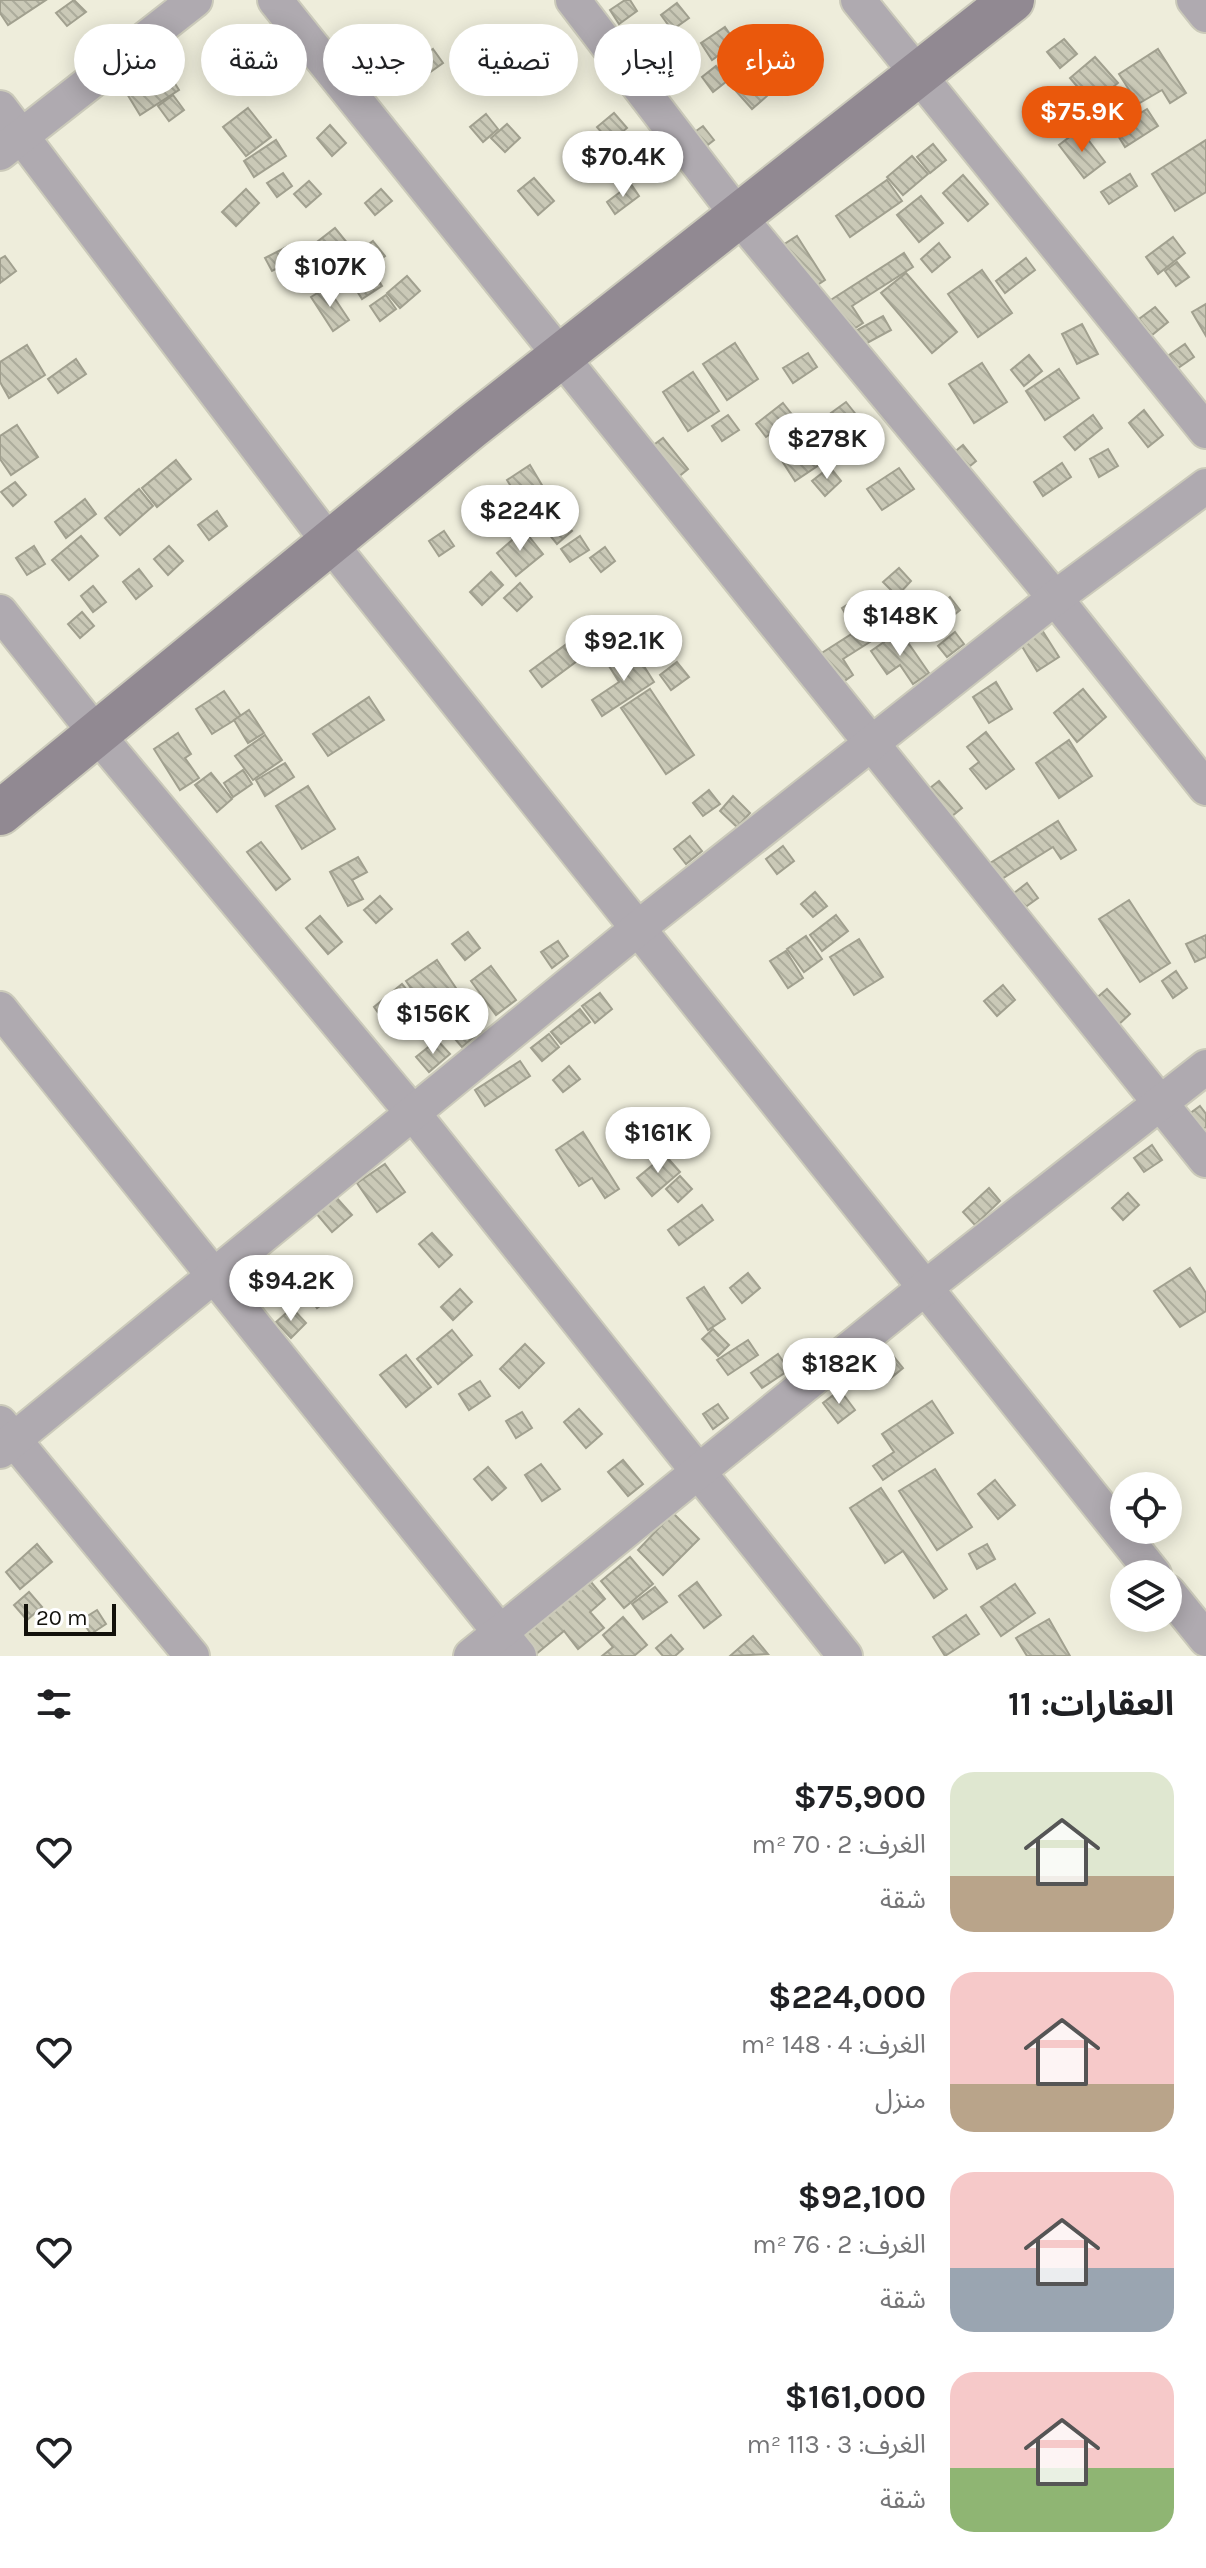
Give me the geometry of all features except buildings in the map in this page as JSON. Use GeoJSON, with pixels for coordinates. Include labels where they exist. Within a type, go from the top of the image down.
{"type":"FeatureCollection","features":[{"type":"Feature","properties":{"kind":"street"},"geometry":{"type":"LineString","coordinates":[[11,144],[195,0]]}},
{"type":"Feature","properties":{"kind":"street"},"geometry":{"type":"LineString","coordinates":[[275,0],[1206,1160]]}},
{"type":"Feature","properties":{"kind":"street"},"geometry":{"type":"LineString","coordinates":[[573,0],[739,217],[1055,598],[1206,788]]}},
{"type":"Feature","properties":{"kind":"street"},"geometry":{"type":"LineString","coordinates":[[858,0],[1206,431]]}},
{"type":"Feature","properties":{"kind":"street"},"geometry":{"type":"LineString","coordinates":[[0,813],[329,542],[1012,0]]}},
{"type":"Feature","properties":{"kind":"street"},"geometry":{"type":"LineString","coordinates":[[1194,0],[1206,15]]}},
{"type":"Feature","properties":{"kind":"street"},"geometry":{"type":"LineString","coordinates":[[0,108],[11,144],[640,927],[1143,1560]]}},
{"type":"Feature","properties":{"kind":"street"},"geometry":{"type":"LineString","coordinates":[[192,1656],[4,1438],[1055,598],[1206,486]]}},
{"type":"Feature","properties":{"kind":"street"},"geometry":{"type":"LineString","coordinates":[[0,612],[95,732],[412,1112],[845,1656]]}},
{"type":"Feature","properties":{"kind":"street"},"geometry":{"type":"LineString","coordinates":[[0,1009],[510,1644]]}},
{"type":"Feature","properties":{"kind":"street"},"geometry":{"type":"LineString","coordinates":[[471,1656],[510,1644],[701,1473],[926,1287],[1206,1067]]}},
{"type":"Feature","properties":{"kind":"street"},"geometry":{"type":"LineString","coordinates":[[1182,1609],[1206,1639]]}}]}
